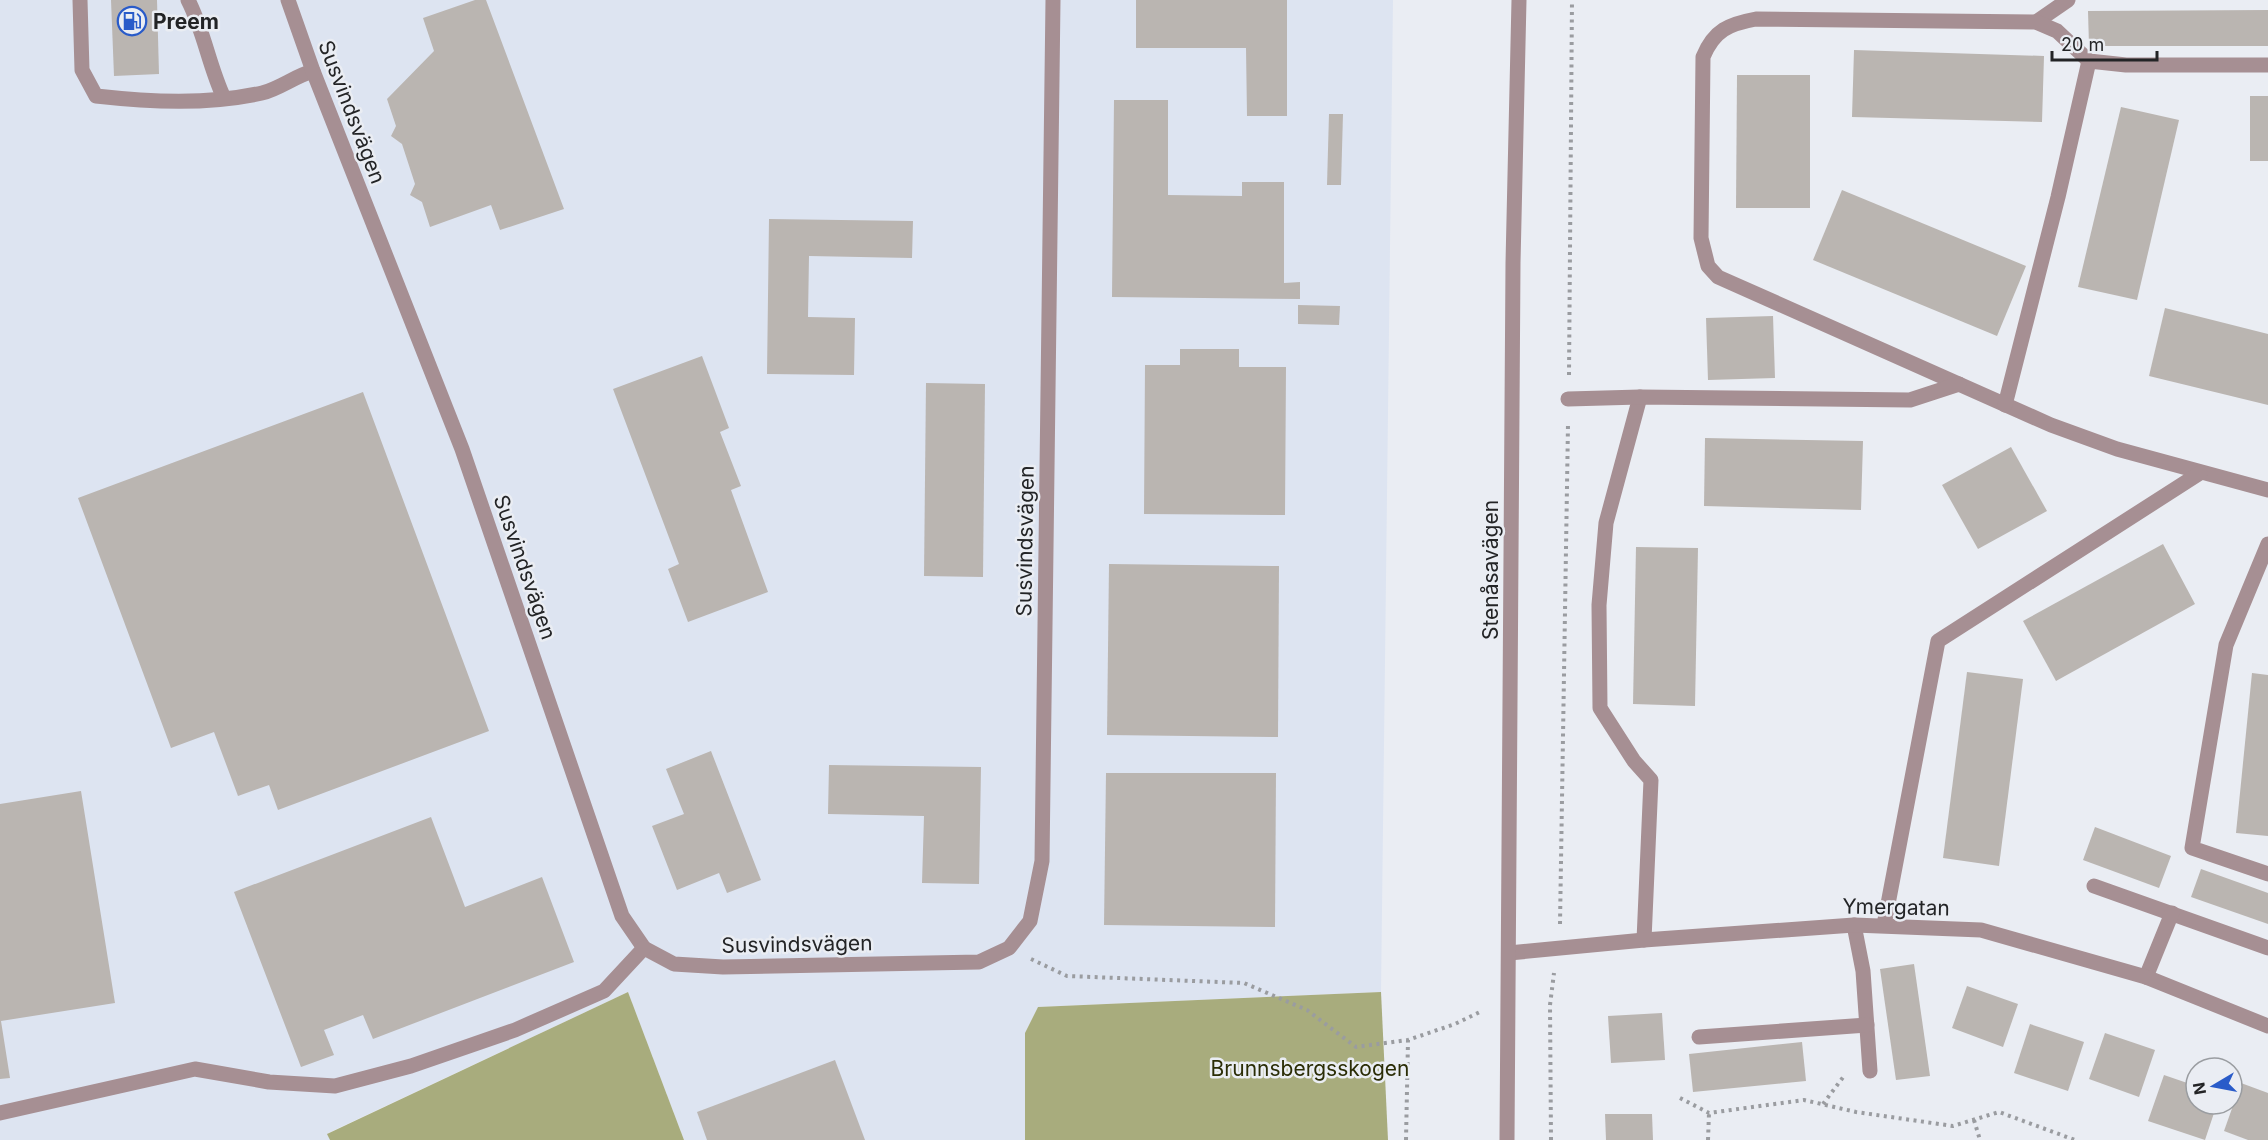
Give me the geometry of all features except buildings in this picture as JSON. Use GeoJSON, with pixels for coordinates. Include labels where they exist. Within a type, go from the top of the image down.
{"type":"FeatureCollection","features":[{"type":"Feature","properties":{"kind":"street"},"geometry":{"type":"LineString","coordinates":[[80,0],[82,70],[96,96],[138,101],[195,101],[224,98],[263,93],[313,71]]}},
{"type":"Feature","properties":{"kind":"street"},"geometry":{"type":"LineString","coordinates":[[188,0],[198,21],[224,98]]}},
{"type":"Feature","properties":{"kind":"street","name":"Susvindsvägen"},"geometry":{"type":"LineString","coordinates":[[288,0],[313,71],[462,449],[622,916],[644,948],[674,964],[723,967],[979,962],[1009,948],[1030,921],[1042,861],[1053,0]]}},
{"type":"Feature","properties":{"kind":"street","name":"Stenåsavägen"},"geometry":{"type":"LineString","coordinates":[[1507,1140],[1513,275],[1519,0]]}},
{"type":"Feature","properties":{"kind":"street"},"geometry":{"type":"LineString","coordinates":[[2036,22],[2068,0]]}},
{"type":"Feature","properties":{"kind":"street"},"geometry":{"type":"LineString","coordinates":[[2268,65],[2126,65],[2089,61],[2057,31],[2036,22],[1756,19],[1733,24],[1720,32],[1708,44],[1703,57],[1701,237],[1708,266],[1718,277],[2051,425],[2116,449],[2268,490]]}},
{"type":"Feature","properties":{"kind":"street"},"geometry":{"type":"LineString","coordinates":[[2005,405],[2058,197],[2089,61]]}},
{"type":"Feature","properties":{"kind":"street"},"geometry":{"type":"LineString","coordinates":[[1568,399],[1640,397],[1910,400],[1959,384]]}},
{"type":"Feature","properties":{"kind":"street"},"geometry":{"type":"LineString","coordinates":[[1640,397],[1606,523],[1599,605],[1600,708],[1634,761],[1652,780],[1644,940]]}},
{"type":"Feature","properties":{"kind":"street"},"geometry":{"type":"LineString","coordinates":[[1884,925],[1938,641],[2200,473]]}},
{"type":"Feature","properties":{"kind":"street"},"geometry":{"type":"LineString","coordinates":[[2268,544],[2226,645],[2192,848],[2268,874]]}},
{"type":"Feature","properties":{"kind":"street"},"geometry":{"type":"LineString","coordinates":[[2094,886],[2268,948]]}},
{"type":"Feature","properties":{"kind":"street"},"geometry":{"type":"LineString","coordinates":[[2146,977],[2172,913]]}},
{"type":"Feature","properties":{"kind":"street","name":"Ymergatan"},"geometry":{"type":"LineString","coordinates":[[1509,953],[1644,940],[1854,926],[1884,925],[1981,930],[2146,977],[2268,1026]]}},
{"type":"Feature","properties":{"kind":"street"},"geometry":{"type":"LineString","coordinates":[[1854,926],[1863,971],[1870,1071]]}},
{"type":"Feature","properties":{"kind":"street"},"geometry":{"type":"LineString","coordinates":[[0,1113],[195,1069],[269,1082],[335,1086],[411,1066],[514,1030],[604,991],[644,948]]}},
{"type":"Feature","properties":{"kind":"street"},"geometry":{"type":"LineString","coordinates":[[1699,1037],[1867,1025]]}},
{"type":"Feature","properties":{"kind":"path"},"geometry":{"type":"LineString","coordinates":[[1551,1140],[1550,1005],[1558,948],[1568,399],[1572,0]]}},
{"type":"Feature","properties":{"kind":"path"},"geometry":{"type":"LineString","coordinates":[[1009,948],[1067,976],[1244,983],[1307,1010],[1356,1047],[1408,1040],[1455,1024],[1488,1008],[1508,1005]]}},
{"type":"Feature","properties":{"kind":"path"},"geometry":{"type":"LineString","coordinates":[[1406,1140],[1408,1040]]}},
{"type":"Feature","properties":{"kind":"path"},"geometry":{"type":"LineString","coordinates":[[1823,1104],[1847,1073],[1870,1071]]}},
{"type":"Feature","properties":{"kind":"path"},"geometry":{"type":"LineString","coordinates":[[1680,1098],[1709,1113],[1804,1100],[1856,1112],[1953,1126],[1999,1112],[2075,1140]]}},
{"type":"Feature","properties":{"kind":"path"},"geometry":{"type":"LineString","coordinates":[[1708,1140],[1709,1113]]}},
{"type":"Feature","properties":{"kind":"path"},"geometry":{"type":"LineString","coordinates":[[1974,1120],[1980,1140]]}},
{"type":"Feature","properties":{"kind":"shaded area"},"geometry":{"type":"Polygon","coordinates":[[[0,0],[1393,0],[1381,992],[1038,1007],[1025,1033],[1025,1140],[684,1140],[628,992],[328,1133],[330,1140],[0,1140],[0,0]]]}},
{"type":"Feature","properties":{"kind":"green space"},"geometry":{"type":"Polygon","coordinates":[[[628,992],[684,1140],[330,1140],[327,1134],[628,992]]]}},
{"type":"Feature","properties":{"kind":"green space","name":"Brunnsbergsskogen"},"geometry":{"type":"Polygon","coordinates":[[[1381,992],[1388,1140],[1025,1140],[1025,1033],[1038,1007],[1381,992]]]}},
{"type":"Feature","properties":{"kind":"place","name":"Preem"},"geometry":{"type":"Point","coordinates":[132,21]}}]}
